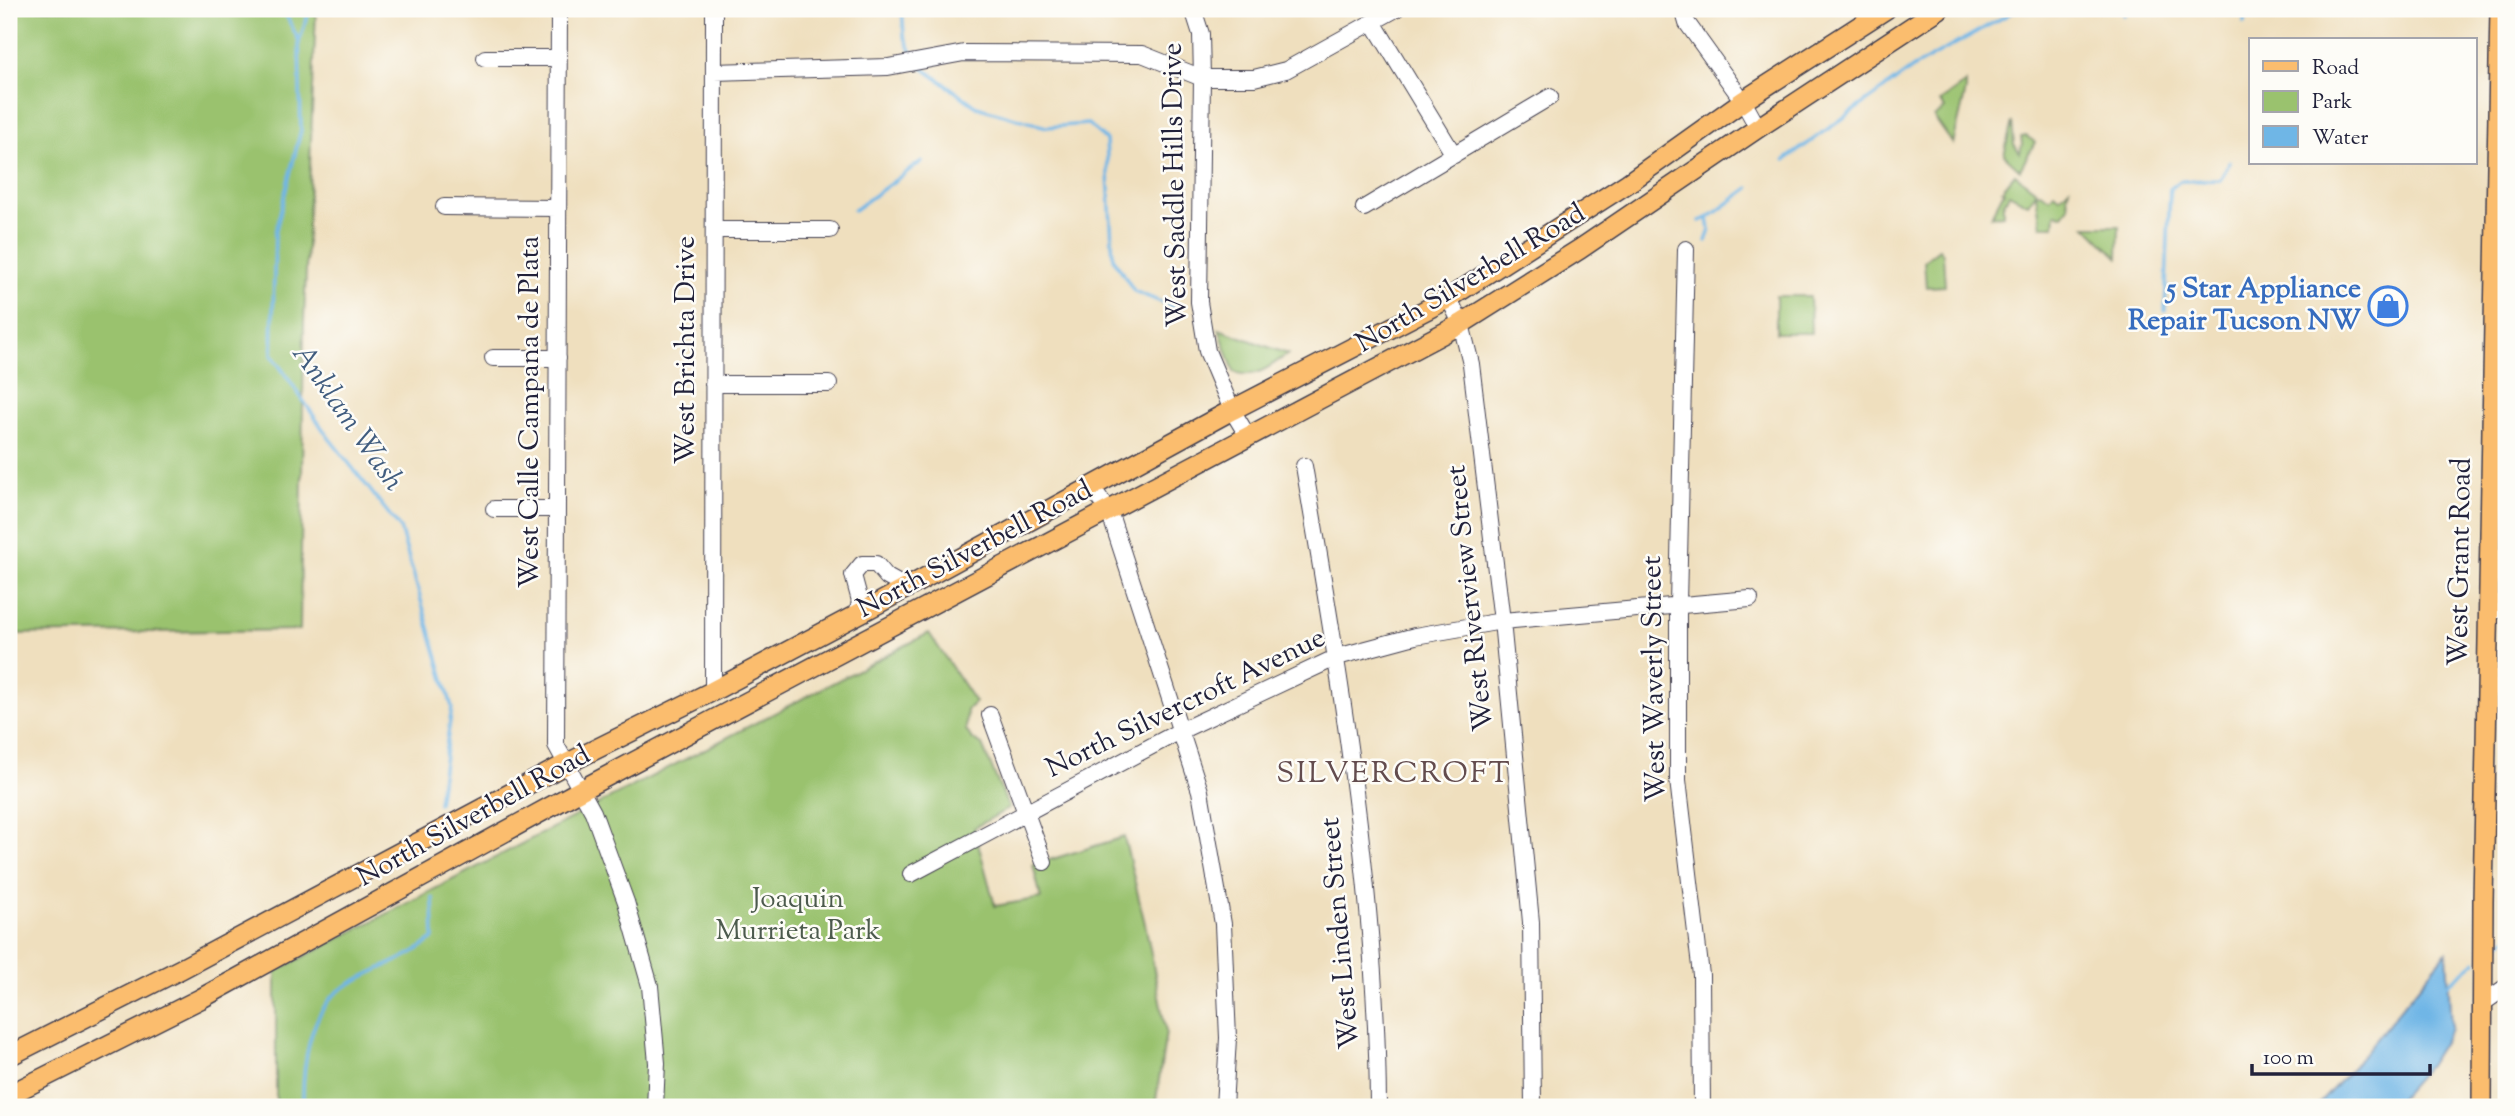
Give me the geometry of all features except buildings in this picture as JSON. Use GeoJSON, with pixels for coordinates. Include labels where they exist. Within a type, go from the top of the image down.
{"type":"FeatureCollection","features":[{"type":"Feature","properties":{"kind":"main road","name":"North Silverbell Road"},"geometry":{"type":"LineString","coordinates":[[9,1056],[193,963],[566,764],[713,691],[1232,410],[1448,298],[1628,183],[1743,102],[1886,9]]}},
{"type":"Feature","properties":{"kind":"main road","name":"North Silverbell Road"},"geometry":{"type":"LineString","coordinates":[[9,1095],[200,999],[581,790],[1461,324],[1580,249],[1928,12]]}},
{"type":"Feature","properties":{"kind":"main road","name":"West Grant Road"},"geometry":{"type":"LineString","coordinates":[[2482,1107],[2483,902],[2497,610],[2502,15]]}},
{"type":"Feature","properties":{"kind":"main road"},"geometry":{"type":"LineString","coordinates":[[713,691],[723,715]]}},
{"type":"Feature","properties":{"kind":"street","name":"West Calle Campana de Plata"},"geometry":{"type":"LineString","coordinates":[[559,9],[556,746],[593,811],[626,902],[650,986],[657,1063],[655,1107]]}},
{"type":"Feature","properties":{"kind":"street","name":"West Brichta Drive"},"geometry":{"type":"LineString","coordinates":[[713,691],[714,9]]}},
{"type":"Feature","properties":{"kind":"street","name":"West Saddle Hills Drive"},"geometry":{"type":"LineString","coordinates":[[1193,9],[1201,34],[1202,78],[1199,302],[1207,351],[1232,410],[1247,435]]}},
{"type":"Feature","properties":{"kind":"street"},"geometry":{"type":"LineString","coordinates":[[714,72],[964,54],[1142,54],[1202,78],[1254,78],[1286,71],[1396,9]]}},
{"type":"Feature","properties":{"kind":"street"},"geometry":{"type":"LineString","coordinates":[[1683,9],[1687,23],[1743,102],[1758,128]]}},
{"type":"Feature","properties":{"kind":"street"},"geometry":{"type":"LineString","coordinates":[[1373,22],[1454,155]]}},
{"type":"Feature","properties":{"kind":"street"},"geometry":{"type":"LineString","coordinates":[[485,58],[558,58]]}},
{"type":"Feature","properties":{"kind":"street"},"geometry":{"type":"LineString","coordinates":[[1364,208],[1550,97]]}},
{"type":"Feature","properties":{"kind":"street"},"geometry":{"type":"LineString","coordinates":[[444,207],[558,208]]}},
{"type":"Feature","properties":{"kind":"street"},"geometry":{"type":"LineString","coordinates":[[714,230],[830,230]]}},
{"type":"Feature","properties":{"kind":"street","name":"West Waverly Street"},"geometry":{"type":"LineString","coordinates":[[1686,249],[1678,604],[1678,780],[1701,975],[1702,1107]]}},
{"type":"Feature","properties":{"kind":"street","name":"West Riverview Street"},"geometry":{"type":"LineString","coordinates":[[1448,298],[1461,324],[1471,364],[1502,621],[1531,922],[1534,1107]]}},
{"type":"Feature","properties":{"kind":"street"},"geometry":{"type":"LineString","coordinates":[[493,358],[558,358]]}},
{"type":"Feature","properties":{"kind":"street"},"geometry":{"type":"LineString","coordinates":[[713,384],[829,384]]}},
{"type":"Feature","properties":{"kind":"street","name":"West Linden Street"},"geometry":{"type":"LineString","coordinates":[[1304,466],[1337,657],[1362,838],[1378,1058],[1378,1107]]}},
{"type":"Feature","properties":{"kind":"street"},"geometry":{"type":"LineString","coordinates":[[1091,486],[1109,511],[1200,792],[1223,924],[1228,1038],[1224,1107]]}},
{"type":"Feature","properties":{"kind":"street"},"geometry":{"type":"LineString","coordinates":[[494,509],[557,509]]}},
{"type":"Feature","properties":{"kind":"street","name":"North Silverbell Road"},"geometry":{"type":"LineString","coordinates":[[857,615],[860,601],[853,575],[862,564],[876,564],[887,576],[907,588]]}},
{"type":"Feature","properties":{"kind":"street","name":"North Silvercroft Avenue"},"geometry":{"type":"LineString","coordinates":[[911,874],[1180,731],[1337,657],[1415,636],[1502,621],[1751,599]]}},
{"type":"Feature","properties":{"kind":"street"},"geometry":{"type":"LineString","coordinates":[[990,715],[1044,862]]}},
{"type":"Feature","properties":{"kind":"street"},"geometry":{"type":"LineString","coordinates":[[2483,998],[2506,988]]}},
{"type":"Feature","properties":{"kind":"green space"},"geometry":{"type":"Polygon","coordinates":[[[9,9],[316,9],[304,323],[300,630],[9,634],[9,9]]]}},
{"type":"Feature","properties":{"kind":"green space"},"geometry":{"type":"Polygon","coordinates":[[[1966,83],[1953,144],[1934,117],[1945,109],[1940,101],[1966,83]]]}},
{"type":"Feature","properties":{"kind":"green space"},"geometry":{"type":"Polygon","coordinates":[[[2012,122],[2014,144],[2020,153],[2021,137],[2026,136],[2035,142],[2020,170],[2004,155],[2012,122]]]}},
{"type":"Feature","properties":{"kind":"green space"},"geometry":{"type":"Polygon","coordinates":[[[2015,174],[2037,191],[2028,204],[2009,194],[2003,205],[2003,215],[1991,216],[2004,191],[2002,190],[2015,174]]]}},
{"type":"Feature","properties":{"kind":"green space"},"geometry":{"type":"Polygon","coordinates":[[[2069,188],[2069,207],[2063,215],[2055,214],[2054,226],[2041,226],[2036,195],[2040,192],[2050,198],[2054,193],[2060,197],[2069,188]]]}},
{"type":"Feature","properties":{"kind":"green space"},"geometry":{"type":"Polygon","coordinates":[[[2086,226],[2119,226],[2118,258],[2086,226]]]}},
{"type":"Feature","properties":{"kind":"green space"},"geometry":{"type":"Polygon","coordinates":[[[1939,249],[1943,254],[1945,286],[1926,287],[1924,261],[1939,249]]]}},
{"type":"Feature","properties":{"kind":"green space"},"geometry":{"type":"Polygon","coordinates":[[[1776,296],[1810,296],[1811,333],[1776,333],[1776,296]]]}},
{"type":"Feature","properties":{"kind":"green space"},"geometry":{"type":"Polygon","coordinates":[[[1219,329],[1288,354],[1256,373],[1234,372],[1219,329]]]}},
{"type":"Feature","properties":{"kind":"green space","name":"Joaquin Murrieta Park"},"geometry":{"type":"Polygon","coordinates":[[[929,633],[975,702],[967,710],[966,730],[972,739],[982,745],[1009,808],[974,828],[995,906],[1041,898],[1033,865],[1124,837],[1146,928],[1166,1032],[1155,1107],[276,1107],[276,971],[929,633]]]}},
{"type":"Feature","properties":{"kind":"water"},"geometry":{"type":"Polygon","coordinates":[[[2447,952],[2451,1029],[2428,1066],[2392,1107],[2316,1107],[2354,1066],[2447,952]]]}},
{"type":"Feature","properties":{"kind":"waterway"},"geometry":{"type":"LineString","coordinates":[[283,9],[299,41]]}},
{"type":"Feature","properties":{"kind":"waterway","name":"Anklam Wash"},"geometry":{"type":"LineString","coordinates":[[310,9],[299,42],[301,130],[275,233],[272,355],[329,438],[400,528],[452,707],[438,803]]}},
{"type":"Feature","properties":{"kind":"waterway"},"geometry":{"type":"LineString","coordinates":[[902,9],[904,35],[914,57]]}},
{"type":"Feature","properties":{"kind":"waterway"},"geometry":{"type":"LineString","coordinates":[[1785,160],[1914,67],[2018,9]]}},
{"type":"Feature","properties":{"kind":"waterway"},"geometry":{"type":"LineString","coordinates":[[2124,15],[2127,9]]}},
{"type":"Feature","properties":{"kind":"waterway"},"geometry":{"type":"LineString","coordinates":[[2244,23],[2245,9]]}},
{"type":"Feature","properties":{"kind":"waterway"},"geometry":{"type":"LineString","coordinates":[[920,66],[977,107],[1046,127],[1088,124],[1106,140],[1113,258],[1134,291],[1178,309]]}},
{"type":"Feature","properties":{"kind":"waterway"},"geometry":{"type":"LineString","coordinates":[[854,210],[922,161]]}},
{"type":"Feature","properties":{"kind":"waterway"},"geometry":{"type":"LineString","coordinates":[[2165,311],[2170,189],[2180,181],[2220,180],[2230,162]]}},
{"type":"Feature","properties":{"kind":"waterway"},"geometry":{"type":"LineString","coordinates":[[1700,221],[1749,188]]}},
{"type":"Feature","properties":{"kind":"waterway"},"geometry":{"type":"LineString","coordinates":[[1706,241],[1710,230],[1708,218]]}},
{"type":"Feature","properties":{"kind":"waterway","name":"Anklam Wash"},"geometry":{"type":"LineString","coordinates":[[303,1107],[306,1059],[322,1011],[331,998],[343,988],[412,953],[434,938],[433,898]]}},
{"type":"Feature","properties":{"kind":"waterway"},"geometry":{"type":"LineString","coordinates":[[2490,950],[2506,938]]}},
{"type":"Feature","properties":{"kind":"waterway"},"geometry":{"type":"LineString","coordinates":[[2447,985],[2476,961]]}},
{"type":"Feature","properties":{"kind":"place","name":"5 Star Appliance Repair Tucson NW"},"geometry":{"type":"Point","coordinates":[2388,306]}},
{"type":"Feature","properties":{"kind":"district","name":"SILVERCROFT"},"geometry":{"type":"Point","coordinates":[1394,774]}}]}
